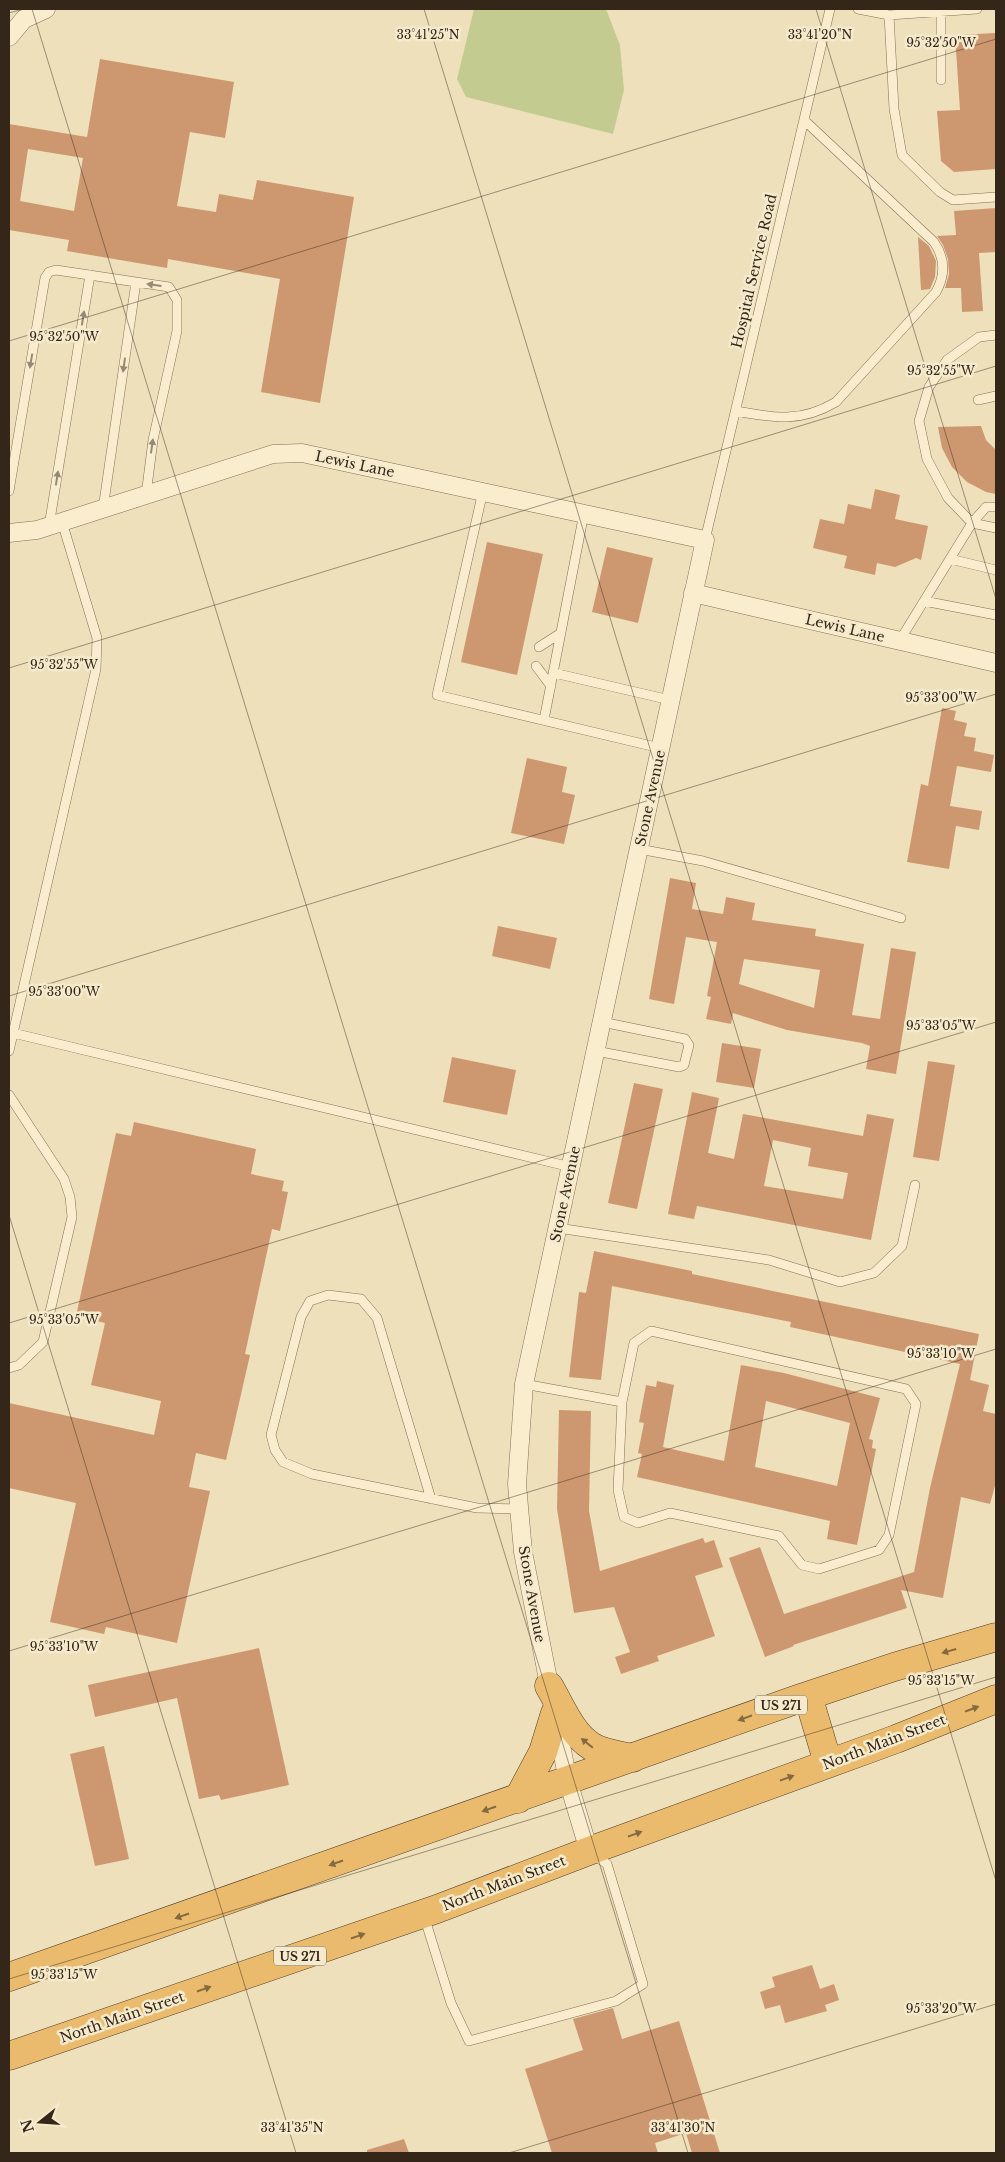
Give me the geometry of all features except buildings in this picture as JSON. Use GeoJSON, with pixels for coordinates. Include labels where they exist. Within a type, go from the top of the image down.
{"type":"FeatureCollection","features":[{"type":"Feature","properties":{"kind":"highway","name":"US 271"},"geometry":{"type":"LineString","coordinates":[[9,1977],[808,1696],[894,1667],[996,1637]]}},
{"type":"Feature","properties":{"kind":"highway"},"geometry":{"type":"LineString","coordinates":[[549,1686],[573,1728],[583,1740],[592,1747],[633,1758]]}},
{"type":"Feature","properties":{"kind":"highway"},"geometry":{"type":"LineString","coordinates":[[808,1696],[828,1763]]}},
{"type":"Feature","properties":{"kind":"highway","name":"North Main Street"},"geometry":{"type":"LineString","coordinates":[[9,2056],[423,1914],[996,1699]]}},
{"type":"Feature","properties":{"kind":"highway"},"geometry":{"type":"LineString","coordinates":[[518,1799],[543,1752],[555,1713]]}},
{"type":"Feature","properties":{"kind":"street"},"geometry":{"type":"LineString","coordinates":[[9,37],[24,19],[46,9]]}},
{"type":"Feature","properties":{"kind":"street","name":"Lewis Lane"},"geometry":{"type":"LineString","coordinates":[[9,533],[30,531],[55,524],[273,454],[302,453],[705,540]]}},
{"type":"Feature","properties":{"kind":"street","name":"Stone Avenue"},"geometry":{"type":"LineString","coordinates":[[589,1851],[568,1781],[523,1552],[517,1484],[524,1384],[705,540]]}},
{"type":"Feature","properties":{"kind":"street","name":"Lewis Lane"},"geometry":{"type":"LineString","coordinates":[[694,593],[996,663]]}},
{"type":"Feature","properties":{"kind":"lane","name":"Hospital Service Road"},"geometry":{"type":"LineString","coordinates":[[705,540],[830,9]]}},
{"type":"Feature","properties":{"kind":"lane"},"geometry":{"type":"LineString","coordinates":[[858,9],[889,15],[977,9]]}},
{"type":"Feature","properties":{"kind":"lane"},"geometry":{"type":"LineString","coordinates":[[941,80],[942,11]]}},
{"type":"Feature","properties":{"kind":"lane"},"geometry":{"type":"LineString","coordinates":[[889,15],[894,109],[902,155],[940,192],[953,200],[996,197]]}},
{"type":"Feature","properties":{"kind":"lane"},"geometry":{"type":"LineString","coordinates":[[736,411],[789,417],[820,412],[836,402],[936,292],[941,283],[944,270],[943,260],[934,242],[804,120]]}},
{"type":"Feature","properties":{"kind":"lane"},"geometry":{"type":"LineString","coordinates":[[9,491],[45,278],[50,272],[56,270],[169,287],[175,294],[178,306],[177,331],[153,440],[146,495]]}},
{"type":"Feature","properties":{"kind":"lane"},"geometry":{"type":"LineString","coordinates":[[9,1050],[96,669],[97,638],[55,524],[90,275]]}},
{"type":"Feature","properties":{"kind":"lane"},"geometry":{"type":"LineString","coordinates":[[103,509],[136,282]]}},
{"type":"Feature","properties":{"kind":"lane"},"geometry":{"type":"LineString","coordinates":[[996,335],[979,338],[947,360],[929,387],[919,421],[927,459],[948,498],[972,523],[996,528]]}},
{"type":"Feature","properties":{"kind":"lane"},"geometry":{"type":"LineString","coordinates":[[978,400],[996,396]]}},
{"type":"Feature","properties":{"kind":"lane"},"geometry":{"type":"LineString","coordinates":[[483,491],[437,695],[660,748]]}},
{"type":"Feature","properties":{"kind":"lane"},"geometry":{"type":"LineString","coordinates":[[900,640],[972,523],[986,507],[996,507]]}},
{"type":"Feature","properties":{"kind":"lane"},"geometry":{"type":"LineString","coordinates":[[544,720],[584,513]]}},
{"type":"Feature","properties":{"kind":"lane"},"geometry":{"type":"LineString","coordinates":[[950,559],[996,570]]}},
{"type":"Feature","properties":{"kind":"lane"},"geometry":{"type":"LineString","coordinates":[[924,601],[996,615]]}},
{"type":"Feature","properties":{"kind":"lane"},"geometry":{"type":"LineString","coordinates":[[539,647],[561,633]]}},
{"type":"Feature","properties":{"kind":"lane"},"geometry":{"type":"LineString","coordinates":[[536,666],[551,686]]}},
{"type":"Feature","properties":{"kind":"lane"},"geometry":{"type":"LineString","coordinates":[[554,672],[670,700]]}},
{"type":"Feature","properties":{"kind":"lane"},"geometry":{"type":"LineString","coordinates":[[639,849],[704,861],[901,918]]}},
{"type":"Feature","properties":{"kind":"lane"},"geometry":{"type":"LineString","coordinates":[[596,1051],[679,1067],[684,1065],[688,1045],[685,1038],[602,1022]]}},
{"type":"Feature","properties":{"kind":"lane"},"geometry":{"type":"LineString","coordinates":[[13,1033],[571,1167]]}},
{"type":"Feature","properties":{"kind":"lane"},"geometry":{"type":"LineString","coordinates":[[9,1095],[64,1179],[70,1196],[72,1218],[42,1342],[19,1365],[9,1368]]}},
{"type":"Feature","properties":{"kind":"lane"},"geometry":{"type":"LineString","coordinates":[[558,1228],[769,1260],[840,1282],[874,1273],[902,1246],[915,1185]]}},
{"type":"Feature","properties":{"kind":"lane"},"geometry":{"type":"LineString","coordinates":[[431,1499],[377,1318],[361,1299],[328,1295],[310,1302],[301,1316],[271,1434],[274,1450],[283,1462],[312,1474],[431,1499],[477,1508],[519,1509]]}},
{"type":"Feature","properties":{"kind":"lane"},"geometry":{"type":"LineString","coordinates":[[651,1331],[906,1389],[916,1404],[889,1535],[878,1550],[819,1569],[802,1565],[779,1536],[670,1513],[638,1523],[624,1517],[618,1490],[622,1402],[634,1343],[651,1331]]}},
{"type":"Feature","properties":{"kind":"lane"},"geometry":{"type":"LineString","coordinates":[[524,1384],[622,1402]]}},
{"type":"Feature","properties":{"kind":"lane"},"geometry":{"type":"LineString","coordinates":[[423,1914],[450,2003],[469,2041],[616,2001],[644,1984],[607,1864],[589,1851]]}},
{"type":"Feature","properties":{"kind":"green space"},"geometry":{"type":"Polygon","coordinates":[[[474,9],[606,9],[620,45],[624,90],[613,134],[466,97],[457,79],[474,9]]]}}]}
